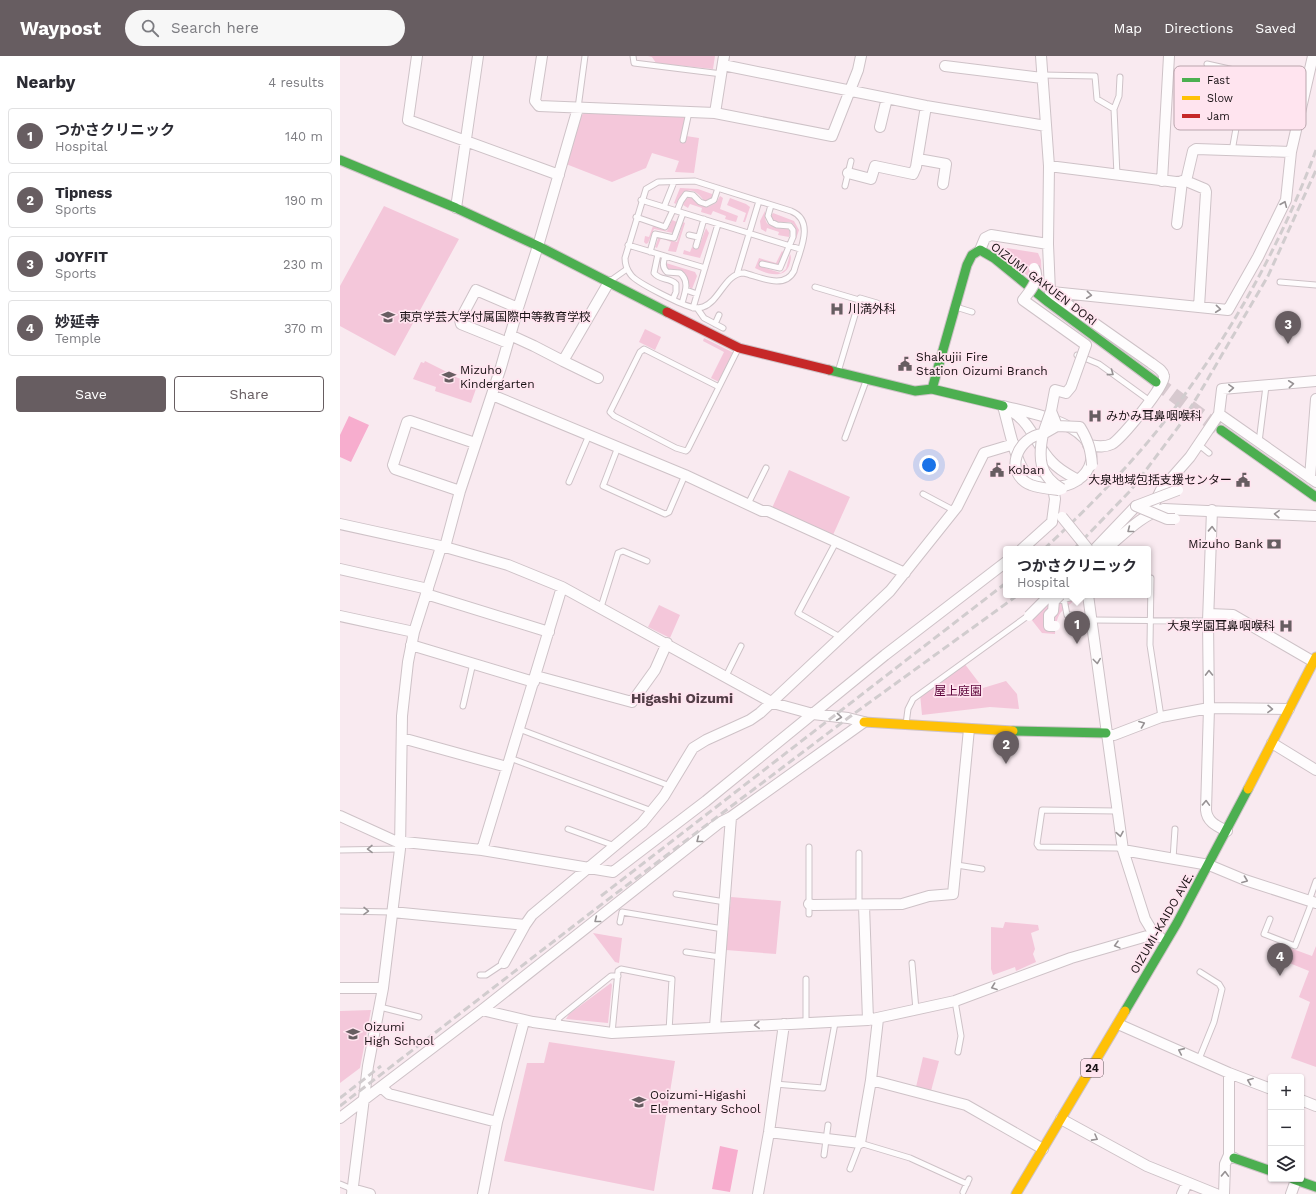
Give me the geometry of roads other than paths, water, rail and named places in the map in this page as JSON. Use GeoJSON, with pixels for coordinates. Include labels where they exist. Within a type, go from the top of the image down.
{"type":"FeatureCollection","features":[{"type":"Feature","properties":{"kind":"street"},"geometry":{"type":"LineString","coordinates":[[417,56],[408,120],[558,175]]}},
{"type":"Feature","properties":{"kind":"street"},"geometry":{"type":"LineString","coordinates":[[456,208],[467,141],[478,56]]}},
{"type":"Feature","properties":{"kind":"street"},"geometry":{"type":"LineString","coordinates":[[542,56],[535,101],[539,106],[716,113],[832,136],[858,70],[861,56]]}},
{"type":"Feature","properties":{"kind":"street"},"geometry":{"type":"LineString","coordinates":[[1040,56],[1049,166],[1048,244],[1050,292]]}},
{"type":"Feature","properties":{"kind":"street"},"geometry":{"type":"LineString","coordinates":[[1162,181],[1169,56]]}},
{"type":"Feature","properties":{"kind":"street"},"geometry":{"type":"LineString","coordinates":[[1306,86],[1313,56]]}},
{"type":"Feature","properties":{"kind":"street"},"geometry":{"type":"LineString","coordinates":[[716,113],[723,65],[926,106],[1046,126]]}},
{"type":"Feature","properties":{"kind":"street"},"geometry":{"type":"LineString","coordinates":[[945,66],[1042,77]]}},
{"type":"Feature","properties":{"kind":"street"},"geometry":{"type":"LineString","coordinates":[[880,127],[887,98]]}},
{"type":"Feature","properties":{"kind":"street"},"geometry":{"type":"LineString","coordinates":[[848,173],[871,179],[875,166],[914,174],[918,159],[926,106]]}},
{"type":"Feature","properties":{"kind":"street"},"geometry":{"type":"LineString","coordinates":[[370,1194],[352,1191],[368,1066],[383,988],[400,845],[402,716],[411,645],[492,395],[538,246],[578,108]]}},
{"type":"Feature","properties":{"kind":"street"},"geometry":{"type":"LineString","coordinates":[[1050,292],[1228,310],[1258,257],[1286,200],[1291,152],[1296,130]]}},
{"type":"Feature","properties":{"kind":"street"},"geometry":{"type":"LineString","coordinates":[[1177,224],[1184,181],[1194,150],[1291,152]]}},
{"type":"Feature","properties":{"kind":"street"},"geometry":{"type":"LineString","coordinates":[[918,159],[946,164],[943,184]]}},
{"type":"Feature","properties":{"kind":"street"},"geometry":{"type":"LineString","coordinates":[[340,160],[456,208],[538,246],[739,348],[915,391],[932,389],[1002,406],[1063,425],[1084,438],[1088,445],[1090,461],[1084,474],[1078,480],[1058,489],[1030,484],[1022,479],[1015,468],[1014,449],[1002,406]]}},
{"type":"Feature","properties":{"kind":"street"},"geometry":{"type":"LineString","coordinates":[[1049,166],[1162,181],[1184,181],[1205,189],[1199,307]]}},
{"type":"Feature","properties":{"kind":"street"},"geometry":{"type":"LineString","coordinates":[[980,250],[985,238],[991,235],[1048,244]]}},
{"type":"Feature","properties":{"kind":"street","name":"OIZUMI GAKUEN DORI"},"geometry":{"type":"LineString","coordinates":[[932,389],[970,258],[980,250],[994,258],[1042,298],[1156,382]]}},
{"type":"Feature","properties":{"kind":"street"},"geometry":{"type":"LineString","coordinates":[[1034,268],[1036,271],[1036,282],[1023,300],[1086,345],[1071,387],[1064,396],[1056,390],[1043,434],[1040,452],[1043,468],[1048,479],[1058,489]]}},
{"type":"Feature","properties":{"kind":"street"},"geometry":{"type":"LineString","coordinates":[[563,361],[609,282]]}},
{"type":"Feature","properties":{"kind":"street"},"geometry":{"type":"LineString","coordinates":[[518,308],[476,290],[460,320],[461,324],[534,346],[598,378]]}},
{"type":"Feature","properties":{"kind":"street"},"geometry":{"type":"LineString","coordinates":[[1050,292],[1162,372],[1164,381],[1150,401],[1113,444],[1100,447],[1088,445]]}},
{"type":"Feature","properties":{"kind":"street"},"geometry":{"type":"LineString","coordinates":[[1155,512],[1153,506],[1161,490],[1198,444],[1219,414],[1222,389],[1316,381]]}},
{"type":"Feature","properties":{"kind":"street"},"geometry":{"type":"LineString","coordinates":[[492,395],[685,475],[906,573]]}},
{"type":"Feature","properties":{"kind":"street"},"geometry":{"type":"LineString","coordinates":[[1313,480],[1316,399]]}},
{"type":"Feature","properties":{"kind":"street"},"geometry":{"type":"LineString","coordinates":[[1002,406],[1025,422],[1052,462],[1078,480]]}},
{"type":"Feature","properties":{"kind":"street"},"geometry":{"type":"LineString","coordinates":[[1051,411],[1057,426]]}},
{"type":"Feature","properties":{"kind":"street"},"geometry":{"type":"LineString","coordinates":[[1219,414],[1313,480]]}},
{"type":"Feature","properties":{"kind":"street"},"geometry":{"type":"LineString","coordinates":[[460,491],[395,469],[393,465],[405,425],[410,422],[475,444]]}},
{"type":"Feature","properties":{"kind":"street"},"geometry":{"type":"LineString","coordinates":[[504,963],[532,915],[632,832],[652,811],[670,786],[693,748],[706,740],[750,720],[772,703],[840,637],[874,607],[906,573],[955,511],[984,453],[1020,447],[1028,440],[1057,426],[1080,427],[1087,438],[1091,450],[1092,465]]}},
{"type":"Feature","properties":{"kind":"street"},"geometry":{"type":"LineString","coordinates":[[1221,430],[1316,498]]}},
{"type":"Feature","properties":{"kind":"street"},"geometry":{"type":"LineString","coordinates":[[1025,546],[1052,522],[1058,489]]}},
{"type":"Feature","properties":{"kind":"street"},"geometry":{"type":"LineString","coordinates":[[1099,546],[1136,502],[1178,490]]}},
{"type":"Feature","properties":{"kind":"street"},"geometry":{"type":"LineString","coordinates":[[1136,502],[1167,519],[1175,519]]}},
{"type":"Feature","properties":{"kind":"street"},"geometry":{"type":"LineString","coordinates":[[1110,546],[1155,512],[1177,509],[1316,516]]}},
{"type":"Feature","properties":{"kind":"street"},"geometry":{"type":"LineString","coordinates":[[1212,510],[1208,617],[1209,708],[1206,814],[1211,822],[1227,831]]}},
{"type":"Feature","properties":{"kind":"street"},"geometry":{"type":"LineString","coordinates":[[1062,517],[1086,546]]}},
{"type":"Feature","properties":{"kind":"street"},"geometry":{"type":"LineString","coordinates":[[340,524],[443,547],[508,565],[562,586],[667,643],[772,703],[813,714],[848,718],[864,722],[906,725],[1056,733],[1106,733],[1114,735],[1162,717],[1209,708],[1289,709]]}},
{"type":"Feature","properties":{"kind":"street"},"geometry":{"type":"LineString","coordinates":[[340,816],[395,841],[400,845],[482,850],[610,872],[616,871],[706,801],[885,655],[1003,564]]}},
{"type":"Feature","properties":{"kind":"street"},"geometry":{"type":"LineString","coordinates":[[340,569],[427,592],[549,632]]}},
{"type":"Feature","properties":{"kind":"street"},"geometry":{"type":"LineString","coordinates":[[482,850],[562,586]]}},
{"type":"Feature","properties":{"kind":"street"},"geometry":{"type":"LineString","coordinates":[[1031,619],[1052,598]]}},
{"type":"Feature","properties":{"kind":"street"},"geometry":{"type":"LineString","coordinates":[[1052,598],[1053,611],[1049,615],[1049,626],[1055,626]]}},
{"type":"Feature","properties":{"kind":"street"},"geometry":{"type":"LineString","coordinates":[[1088,598],[1116,811],[1123,850],[1146,919],[1154,934],[1167,941]]}},
{"type":"Feature","properties":{"kind":"street"},"geometry":{"type":"LineString","coordinates":[[1208,617],[1233,615],[1315,659]]}},
{"type":"Feature","properties":{"kind":"street"},"geometry":{"type":"LineString","coordinates":[[340,616],[414,632]]}},
{"type":"Feature","properties":{"kind":"street"},"geometry":{"type":"LineString","coordinates":[[411,645],[473,664],[632,702],[655,670],[667,643]]}},
{"type":"Feature","properties":{"kind":"street","name":"OIZUMI-KAIDO AVE."},"geometry":{"type":"LineString","coordinates":[[1016,1194],[1167,941],[1227,831],[1289,709],[1307,682],[1315,659]]}},
{"type":"Feature","properties":{"kind":"street"},"geometry":{"type":"LineString","coordinates":[[340,1118],[482,1010],[720,824],[864,722]]}},
{"type":"Feature","properties":{"kind":"street"},"geometry":{"type":"LineString","coordinates":[[809,904],[902,904],[928,896],[953,894],[969,728]]}},
{"type":"Feature","properties":{"kind":"street"},"geometry":{"type":"LineString","coordinates":[[402,738],[509,762]]}},
{"type":"Feature","properties":{"kind":"street"},"geometry":{"type":"LineString","coordinates":[[1272,743],[1316,770]]}},
{"type":"Feature","properties":{"kind":"street"},"geometry":{"type":"LineString","coordinates":[[715,1027],[731,817]]}},
{"type":"Feature","properties":{"kind":"street"},"geometry":{"type":"LineString","coordinates":[[1123,850],[1209,865],[1245,880],[1312,902]]}},
{"type":"Feature","properties":{"kind":"street"},"geometry":{"type":"LineString","coordinates":[[769,1132],[860,1143],[872,1080],[873,1020],[861,905]]}},
{"type":"Feature","properties":{"kind":"street"},"geometry":{"type":"LineString","coordinates":[[392,912],[525,925]]}},
{"type":"Feature","properties":{"kind":"street"},"geometry":{"type":"LineString","coordinates":[[482,1010],[524,1021],[612,1033],[873,1020],[955,1001],[1071,958],[1154,934]]}},
{"type":"Feature","properties":{"kind":"street"},"geometry":{"type":"LineString","coordinates":[[340,988],[383,988]]}},
{"type":"Feature","properties":{"kind":"street"},"geometry":{"type":"LineString","coordinates":[[484,1194],[497,1122],[524,1021]]}},
{"type":"Feature","properties":{"kind":"street"},"geometry":{"type":"LineString","coordinates":[[758,1194],[769,1132],[784,1024]]}},
{"type":"Feature","properties":{"kind":"street"},"geometry":{"type":"LineString","coordinates":[[1118,1024],[1229,1073],[1268,1088]]}},
{"type":"Feature","properties":{"kind":"street"},"geometry":{"type":"LineString","coordinates":[[1224,1194],[1225,1164],[1232,1156],[1229,1073]]}},
{"type":"Feature","properties":{"kind":"street"},"geometry":{"type":"LineString","coordinates":[[872,1080],[966,1105],[1043,1149]]}},
{"type":"Feature","properties":{"kind":"street"},"geometry":{"type":"LineString","coordinates":[[381,1087],[389,1094],[497,1122]]}},
{"type":"Feature","properties":{"kind":"street"},"geometry":{"type":"LineString","coordinates":[[1304,1101],[1316,1106]]}},
{"type":"Feature","properties":{"kind":"street"},"geometry":{"type":"LineString","coordinates":[[1061,1119],[1147,1166],[1216,1194]]}},
{"type":"Feature","properties":{"kind":"street"},"geometry":{"type":"LineString","coordinates":[[1232,1156],[1268,1170]]}},
{"type":"Feature","properties":{"kind":"street"},"geometry":{"type":"LineString","coordinates":[[1291,1194],[1294,1182]]}},
{"type":"Feature","properties":{"kind":"street"},"geometry":{"type":"LineString","coordinates":[[1300,1182],[1316,1187]]}},
{"type":"Feature","properties":{"kind":"street"},"geometry":{"type":"LineString","coordinates":[[1182,1194],[1187,1183]]}},
{"type":"Feature","properties":{"kind":"lane"},"geometry":{"type":"LineString","coordinates":[[578,108],[586,56]]}},
{"type":"Feature","properties":{"kind":"lane"},"geometry":{"type":"LineString","coordinates":[[633,56],[634,63],[723,65]]}},
{"type":"Feature","properties":{"kind":"lane"},"geometry":{"type":"LineString","coordinates":[[1207,64],[1217,66]]}},
{"type":"Feature","properties":{"kind":"lane"},"geometry":{"type":"LineString","coordinates":[[1042,77],[1093,75],[1096,78],[1097,99],[1114,109]]}},
{"type":"Feature","properties":{"kind":"lane"},"geometry":{"type":"LineString","coordinates":[[1117,175],[1114,109],[1118,96],[1120,77]]}},
{"type":"Feature","properties":{"kind":"lane"},"geometry":{"type":"LineString","coordinates":[[683,140],[689,112]]}},
{"type":"Feature","properties":{"kind":"lane"},"geometry":{"type":"LineString","coordinates":[[1232,151],[1236,130]]}},
{"type":"Feature","properties":{"kind":"lane"},"geometry":{"type":"LineString","coordinates":[[845,186],[851,161]]}},
{"type":"Feature","properties":{"kind":"lane"},"geometry":{"type":"LineString","coordinates":[[664,207],[674,182]]}},
{"type":"Feature","properties":{"kind":"lane"},"geometry":{"type":"LineString","coordinates":[[723,328],[704,318],[695,308],[673,299],[633,278],[627,269],[625,258],[628,245],[641,200],[646,189],[653,183],[697,182],[794,212],[802,219],[805,232],[794,271],[786,280],[776,282],[744,273],[737,274]]}},
{"type":"Feature","properties":{"kind":"lane"},"geometry":{"type":"LineString","coordinates":[[650,252],[655,234],[674,238],[680,201],[686,194],[693,195],[700,202],[706,204],[714,200],[718,188]]}},
{"type":"Feature","properties":{"kind":"lane"},"geometry":{"type":"LineString","coordinates":[[641,200],[800,249]]}},
{"type":"Feature","properties":{"kind":"lane"},"geometry":{"type":"LineString","coordinates":[[695,308],[708,304],[737,274],[759,201]]}},
{"type":"Feature","properties":{"kind":"lane"},"geometry":{"type":"LineString","coordinates":[[762,264],[780,268],[793,237],[793,230],[787,225],[777,225],[771,222],[768,216],[771,205]]}},
{"type":"Feature","properties":{"kind":"lane"},"geometry":{"type":"LineString","coordinates":[[636,217],[665,227],[678,211]]}},
{"type":"Feature","properties":{"kind":"lane"},"geometry":{"type":"LineString","coordinates":[[696,246],[704,220]]}},
{"type":"Feature","properties":{"kind":"lane"},"geometry":{"type":"LineString","coordinates":[[695,308],[697,294],[718,224]]}},
{"type":"Feature","properties":{"kind":"lane"},"geometry":{"type":"LineString","coordinates":[[689,234],[698,237]]}},
{"type":"Feature","properties":{"kind":"lane"},"geometry":{"type":"LineString","coordinates":[[628,245],[705,268]]}},
{"type":"Feature","properties":{"kind":"lane"},"geometry":{"type":"LineString","coordinates":[[658,254],[654,273],[658,278],[671,280],[676,284],[676,292],[673,299]]}},
{"type":"Feature","properties":{"kind":"lane"},"geometry":{"type":"LineString","coordinates":[[665,256],[663,264],[665,270],[668,272],[680,273],[684,276],[686,290],[682,303]]}},
{"type":"Feature","properties":{"kind":"lane"},"geometry":{"type":"LineString","coordinates":[[609,282],[627,269]]}},
{"type":"Feature","properties":{"kind":"lane"},"geometry":{"type":"LineString","coordinates":[[1280,282],[1316,285]]}},
{"type":"Feature","properties":{"kind":"lane"},"geometry":{"type":"LineString","coordinates":[[815,287],[859,300],[860,298],[877,303]]}},
{"type":"Feature","properties":{"kind":"lane"},"geometry":{"type":"LineString","coordinates":[[686,290],[697,294]]}},
{"type":"Feature","properties":{"kind":"lane"},"geometry":{"type":"LineString","coordinates":[[838,373],[859,300]]}},
{"type":"Feature","properties":{"kind":"lane"},"geometry":{"type":"LineString","coordinates":[[955,307],[972,312]]}},
{"type":"Feature","properties":{"kind":"lane"},"geometry":{"type":"LineString","coordinates":[[715,324],[719,315]]}},
{"type":"Feature","properties":{"kind":"lane"},"geometry":{"type":"LineString","coordinates":[[719,387],[644,349],[640,352],[610,412],[614,416],[676,448],[686,451],[719,387],[739,348]]}},
{"type":"Feature","properties":{"kind":"lane"},"geometry":{"type":"LineString","coordinates":[[1077,355],[1099,364],[1150,401]]}},
{"type":"Feature","properties":{"kind":"lane"},"geometry":{"type":"LineString","coordinates":[[845,438],[867,379]]}},
{"type":"Feature","properties":{"kind":"lane"},"geometry":{"type":"LineString","coordinates":[[1260,442],[1266,386]]}},
{"type":"Feature","properties":{"kind":"lane"},"geometry":{"type":"LineString","coordinates":[[569,482],[589,435]]}},
{"type":"Feature","properties":{"kind":"lane"},"geometry":{"type":"LineString","coordinates":[[1198,444],[1209,453]]}},
{"type":"Feature","properties":{"kind":"lane"},"geometry":{"type":"LineString","coordinates":[[618,447],[604,486],[665,514],[669,512],[685,475]]}},
{"type":"Feature","properties":{"kind":"lane"},"geometry":{"type":"LineString","coordinates":[[748,504],[766,468]]}},
{"type":"Feature","properties":{"kind":"lane"},"geometry":{"type":"LineString","coordinates":[[923,494],[955,511]]}},
{"type":"Feature","properties":{"kind":"lane"},"geometry":{"type":"LineString","coordinates":[[836,542],[798,613],[840,637]]}},
{"type":"Feature","properties":{"kind":"lane"},"geometry":{"type":"LineString","coordinates":[[601,607],[618,553],[623,551],[647,561]]}},
{"type":"Feature","properties":{"kind":"lane"},"geometry":{"type":"LineString","coordinates":[[906,725],[910,704],[917,696],[1052,598],[1067,615],[1080,615]]}},
{"type":"Feature","properties":{"kind":"lane"},"geometry":{"type":"LineString","coordinates":[[1151,598],[1150,645],[1162,717]]}},
{"type":"Feature","properties":{"kind":"lane"},"geometry":{"type":"LineString","coordinates":[[1092,620],[1150,620],[1208,617]]}},
{"type":"Feature","properties":{"kind":"lane"},"geometry":{"type":"LineString","coordinates":[[726,676],[741,646]]}},
{"type":"Feature","properties":{"kind":"lane"},"geometry":{"type":"LineString","coordinates":[[462,706],[473,664]]}},
{"type":"Feature","properties":{"kind":"lane"},"geometry":{"type":"LineString","coordinates":[[519,729],[670,786]]}},
{"type":"Feature","properties":{"kind":"lane"},"geometry":{"type":"LineString","coordinates":[[509,762],[652,811]]}},
{"type":"Feature","properties":{"kind":"lane"},"geometry":{"type":"LineString","coordinates":[[1116,811],[1042,810],[1037,844],[1039,847],[1117,848],[1123,850]]}},
{"type":"Feature","properties":{"kind":"lane"},"geometry":{"type":"LineString","coordinates":[[568,829],[614,846]]}},
{"type":"Feature","properties":{"kind":"lane"},"geometry":{"type":"LineString","coordinates":[[1173,859],[1175,829]]}},
{"type":"Feature","properties":{"kind":"lane"},"geometry":{"type":"LineString","coordinates":[[340,850],[400,845]]}},
{"type":"Feature","properties":{"kind":"lane"},"geometry":{"type":"LineString","coordinates":[[809,846],[809,914]]}},
{"type":"Feature","properties":{"kind":"lane"},"geometry":{"type":"LineString","coordinates":[[859,853],[861,905]]}},
{"type":"Feature","properties":{"kind":"lane"},"geometry":{"type":"LineString","coordinates":[[957,865],[982,869]]}},
{"type":"Feature","properties":{"kind":"lane"},"geometry":{"type":"LineString","coordinates":[[1270,919],[1264,934],[1295,946],[1312,902],[1316,881]]}},
{"type":"Feature","properties":{"kind":"lane"},"geometry":{"type":"LineString","coordinates":[[676,894],[724,902]]}},
{"type":"Feature","properties":{"kind":"lane"},"geometry":{"type":"LineString","coordinates":[[340,911],[392,912]]}},
{"type":"Feature","properties":{"kind":"lane"},"geometry":{"type":"LineString","coordinates":[[620,922],[622,912],[722,929]]}},
{"type":"Feature","properties":{"kind":"lane"},"geometry":{"type":"LineString","coordinates":[[686,952],[720,957]]}},
{"type":"Feature","properties":{"kind":"lane"},"geometry":{"type":"LineString","coordinates":[[480,975],[486,975],[504,963]]}},
{"type":"Feature","properties":{"kind":"lane"},"geometry":{"type":"LineString","coordinates":[[912,963],[916,1011]]}},
{"type":"Feature","properties":{"kind":"lane"},"geometry":{"type":"LineString","coordinates":[[612,1033],[618,971],[623,969],[672,979],[669,1031]]}},
{"type":"Feature","properties":{"kind":"lane"},"geometry":{"type":"LineString","coordinates":[[1199,1059],[1214,1022],[1222,989],[1219,984],[1200,972]]}},
{"type":"Feature","properties":{"kind":"lane"},"geometry":{"type":"LineString","coordinates":[[557,1026],[559,1018],[611,976],[618,976]]}},
{"type":"Feature","properties":{"kind":"lane"},"geometry":{"type":"LineString","coordinates":[[806,979],[806,1024]]}},
{"type":"Feature","properties":{"kind":"lane"},"geometry":{"type":"LineString","coordinates":[[955,1001],[961,1036],[958,1052]]}},
{"type":"Feature","properties":{"kind":"lane"},"geometry":{"type":"LineString","coordinates":[[380,1007],[419,1017]]}},
{"type":"Feature","properties":{"kind":"lane"},"geometry":{"type":"LineString","coordinates":[[775,1084],[823,1088],[835,1022]]}},
{"type":"Feature","properties":{"kind":"lane"},"geometry":{"type":"LineString","coordinates":[[824,1154],[828,1125]]}},
{"type":"Feature","properties":{"kind":"lane"},"geometry":{"type":"LineString","coordinates":[[850,1169],[860,1143],[910,1158],[968,1182],[963,1192]]}},
{"type":"Feature","properties":{"kind":"lane"},"geometry":{"type":"LineString","coordinates":[[340,1184],[352,1191]]}},
{"type":"Feature","properties":{"kind":"tunnel"},"geometry":{"type":"LineString","coordinates":[[1156,382],[1221,430]]}},
{"type":"Feature","properties":{"kind":"railway"},"geometry":{"type":"LineString","coordinates":[[1047,546],[1093,502],[1124,469],[1154,435],[1191,386],[1233,322],[1252,289],[1287,220],[1316,150]]}},
{"type":"Feature","properties":{"kind":"railway"},"geometry":{"type":"LineString","coordinates":[[1077,546],[1131,490],[1179,426],[1268,276],[1316,170]]}},
{"type":"Feature","properties":{"kind":"railway"},"geometry":{"type":"LineString","coordinates":[[601,896],[1003,585]]}},
{"type":"Feature","properties":{"kind":"railway"},"geometry":{"type":"LineString","coordinates":[[340,1106],[606,901],[848,718],[1014,598]]}},
{"type":"Feature","properties":{"kind":"railway"},"geometry":{"type":"LineString","coordinates":[[340,1098],[381,1066]]}},
{"type":"Feature","properties":{"kind":"place","name":"川満外科"},"geometry":{"type":"Point","coordinates":[837,309]}},
{"type":"Feature","properties":{"kind":"place","name":"東京学芸大学付属国際中等教育学校"},"geometry":{"type":"Point","coordinates":[388,317]}},
{"type":"Feature","properties":{"kind":"place","name":"JOYFIT"},"geometry":{"type":"Point","coordinates":[1288,344]}},
{"type":"Feature","properties":{"kind":"place","name":"Shakujii Fire Station Oizumi Branch"},"geometry":{"type":"Point","coordinates":[905,364]}},
{"type":"Feature","properties":{"kind":"place","name":"Mizuho Kindergarten"},"geometry":{"type":"Point","coordinates":[449,377]}},
{"type":"Feature","properties":{"kind":"place","name":"みかみ耳鼻咽喉科"},"geometry":{"type":"Point","coordinates":[1095,416]}},
{"type":"Feature","properties":{"kind":"place","name":"Koban"},"geometry":{"type":"Point","coordinates":[997,470]}},
{"type":"Feature","properties":{"kind":"place","name":"大泉地域包括支援センター"},"geometry":{"type":"Point","coordinates":[1243,480]}},
{"type":"Feature","properties":{"kind":"place","name":"Mizuho Bank"},"geometry":{"type":"Point","coordinates":[1274,544]}},
{"type":"Feature","properties":{"kind":"place","name":"大泉学園耳鼻咽喉科"},"geometry":{"type":"Point","coordinates":[1286,626]}},
{"type":"Feature","properties":{"kind":"place","name":"つかさクリニック"},"geometry":{"type":"Point","coordinates":[1077,644]}},
{"type":"Feature","properties":{"kind":"place","name":"Tipness"},"geometry":{"type":"Point","coordinates":[1006,764]}},
{"type":"Feature","properties":{"kind":"place","name":"妙延寺"},"geometry":{"type":"Point","coordinates":[1280,976]}},
{"type":"Feature","properties":{"kind":"place","name":"Oizumi High School"},"geometry":{"type":"Point","coordinates":[353,1034]}},
{"type":"Feature","properties":{"kind":"place","name":"Ooizumi-Higashi Elementary School"},"geometry":{"type":"Point","coordinates":[639,1102]}},
{"type":"Feature","properties":{"kind":"district","name":"Higashi Oizumi"},"geometry":{"type":"Point","coordinates":[682,698]}},
{"type":"Feature","properties":{"kind":"park label","name":"屋上庭園"},"geometry":{"type":"Point","coordinates":[958,691]}}]}
